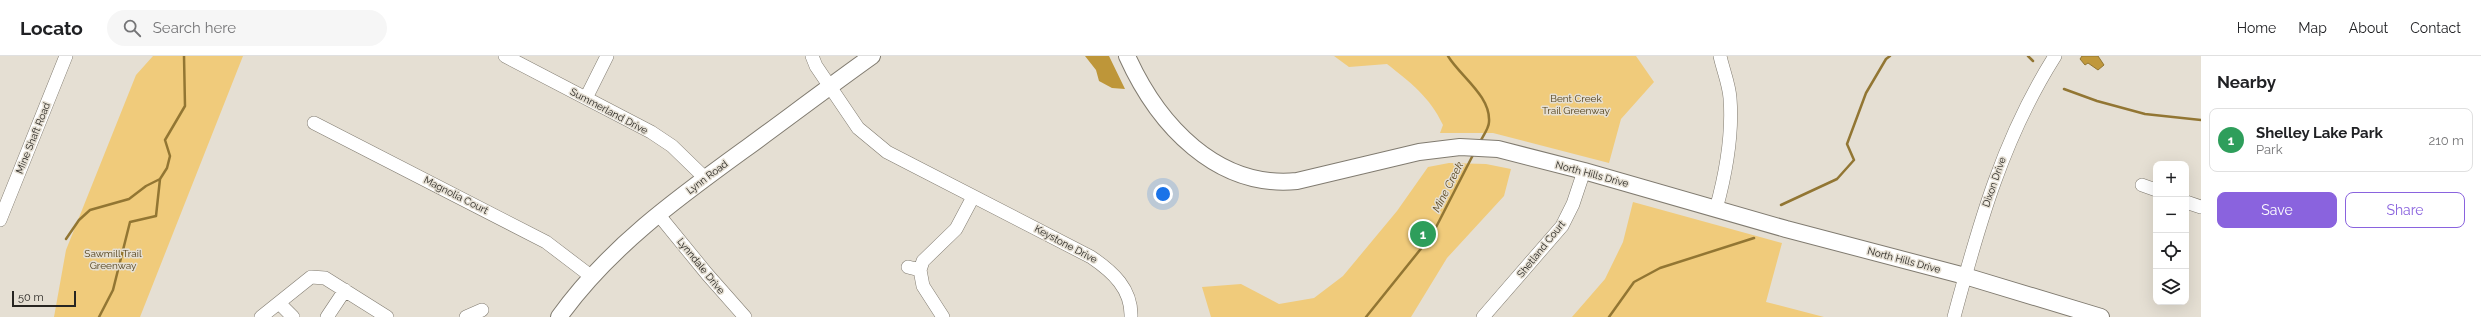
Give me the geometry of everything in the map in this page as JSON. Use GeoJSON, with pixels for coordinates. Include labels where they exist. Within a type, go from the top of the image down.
{"type":"FeatureCollection","features":[{"type":"Feature","properties":{"kind":"main road","name":"Lynn Road"},"geometry":{"type":"LineString","coordinates":[[559,317],[592,277],[620,247],[658,214],[872,56]]}},
{"type":"Feature","properties":{"kind":"main road","name":"North Hills Drive"},"geometry":{"type":"LineString","coordinates":[[1127,56],[1154,104],[1185,140],[1223,168],[1253,180],[1278,183],[1297,181],[1419,152],[1460,147],[1498,149],[1584,171],[1716,209],[1965,276],[2101,317]]}},
{"type":"Feature","properties":{"kind":"street","name":"Mine Shaft Road"},"geometry":{"type":"LineString","coordinates":[[0,220],[66,56]]}},
{"type":"Feature","properties":{"kind":"street","name":"Summerland Drive"},"geometry":{"type":"LineString","coordinates":[[505,56],[586,98],[672,146],[705,178]]}},
{"type":"Feature","properties":{"kind":"street"},"geometry":{"type":"LineString","coordinates":[[586,98],[607,56]]}},
{"type":"Feature","properties":{"kind":"street","name":"Keystone Drive"},"geometry":{"type":"LineString","coordinates":[[812,56],[816,66],[851,119],[873,142],[892,155],[1084,253],[1110,270],[1127,294],[1131,306],[1131,317]]}},
{"type":"Feature","properties":{"kind":"street"},"geometry":{"type":"LineString","coordinates":[[1716,209],[1726,175],[1730,121],[1730,98],[1720,56]]}},
{"type":"Feature","properties":{"kind":"street","name":"Dixon Drive"},"geometry":{"type":"LineString","coordinates":[[1954,317],[1987,201],[2003,154],[2027,104],[2054,56]]}},
{"type":"Feature","properties":{"kind":"street","name":"Magnolia Court"},"geometry":{"type":"LineString","coordinates":[[314,123],[546,242],[592,277]]}},
{"type":"Feature","properties":{"kind":"street","name":"Shetland Court"},"geometry":{"type":"LineString","coordinates":[[1483,317],[1562,226],[1573,204],[1584,171]]}},
{"type":"Feature","properties":{"kind":"street"},"geometry":{"type":"LineString","coordinates":[[2142,185],[2153,189]]}},
{"type":"Feature","properties":{"kind":"street"},"geometry":{"type":"LineString","coordinates":[[943,317],[914,269],[956,228],[973,197]]}},
{"type":"Feature","properties":{"kind":"street"},"geometry":{"type":"LineString","coordinates":[[2189,203],[2201,207]]}},
{"type":"Feature","properties":{"kind":"street","name":"Lynndale Drive"},"geometry":{"type":"LineString","coordinates":[[658,214],[707,274],[745,317]]}},
{"type":"Feature","properties":{"kind":"street"},"geometry":{"type":"LineString","coordinates":[[261,317],[311,277],[325,278],[387,317]]}},
{"type":"Feature","properties":{"kind":"street"},"geometry":{"type":"LineString","coordinates":[[327,317],[345,290]]}},
{"type":"Feature","properties":{"kind":"street"},"geometry":{"type":"LineString","coordinates":[[279,303],[293,317]]}},
{"type":"Feature","properties":{"kind":"street"},"geometry":{"type":"LineString","coordinates":[[466,317],[482,310]]}},
{"type":"Feature","properties":{"kind":"green space","name":"Sawmill Trail Greenway"},"geometry":{"type":"Polygon","coordinates":[[[153,56],[243,56],[140,317],[54,317],[66,250],[136,75],[153,56]]]}},
{"type":"Feature","properties":{"kind":"green space","name":"Bent Creek Trail Greenway"},"geometry":{"type":"Polygon","coordinates":[[[1334,56],[1636,56],[1654,82],[1621,119],[1609,163],[1493,133],[1440,133],[1443,125],[1426,98],[1387,64],[1349,67],[1334,56]]]}},
{"type":"Feature","properties":{"kind":"green space"},"geometry":{"type":"Polygon","coordinates":[[[1449,163],[1486,164],[1511,169],[1504,196],[1447,258],[1411,317],[1211,317],[1202,287],[1241,284],[1279,304],[1314,298],[1343,276],[1397,211],[1428,167],[1449,163]]]}},
{"type":"Feature","properties":{"kind":"green space"},"geometry":{"type":"Polygon","coordinates":[[[1633,202],[1782,243],[1766,302],[1824,317],[1572,317],[1605,279],[1623,242],[1633,202]]]}},
{"type":"Feature","properties":{"kind":"shaded area"},"geometry":{"type":"Polygon","coordinates":[[[1085,56],[1109,56],[1125,89],[1112,88],[1099,81],[1096,70],[1085,56]]]}},
{"type":"Feature","properties":{"kind":"shaded area"},"geometry":{"type":"Polygon","coordinates":[[[2082,56],[2098,56],[2104,65],[2098,70],[2088,63],[2085,65],[2080,59],[2082,56]]]}},
{"type":"Feature","properties":{"kind":"waterway"},"geometry":{"type":"LineString","coordinates":[[66,239],[79,220],[90,210],[129,199],[146,186],[160,179],[167,168],[170,156],[165,140],[185,106],[184,56]]}},
{"type":"Feature","properties":{"kind":"waterway","name":"Mine Creek"},"geometry":{"type":"LineString","coordinates":[[1448,56],[1453,64],[1474,87],[1485,104],[1489,124],[1480,142]]}},
{"type":"Feature","properties":{"kind":"waterway"},"geometry":{"type":"LineString","coordinates":[[1781,205],[1837,179],[1854,160],[1847,144],[1866,93],[1886,59],[1890,56]]}},
{"type":"Feature","properties":{"kind":"waterway"},"geometry":{"type":"LineString","coordinates":[[2028,56],[2033,61]]}},
{"type":"Feature","properties":{"kind":"waterway"},"geometry":{"type":"LineString","coordinates":[[2064,89],[2097,101],[2145,114],[2201,120]]}},
{"type":"Feature","properties":{"kind":"waterway","name":"Mine Creek"},"geometry":{"type":"LineString","coordinates":[[1366,317],[1432,235],[1474,153]]}},
{"type":"Feature","properties":{"kind":"waterway","name":"Mine Creek"},"geometry":{"type":"LineString","coordinates":[[99,317],[113,290],[130,222],[156,216],[160,179]]}},
{"type":"Feature","properties":{"kind":"waterway"},"geometry":{"type":"LineString","coordinates":[[1609,317],[1634,282],[1660,268],[1754,238]]}},
{"type":"Feature","properties":{"kind":"place","name":"Shelley Lake Park"},"geometry":{"type":"Point","coordinates":[1423,234]}}]}
